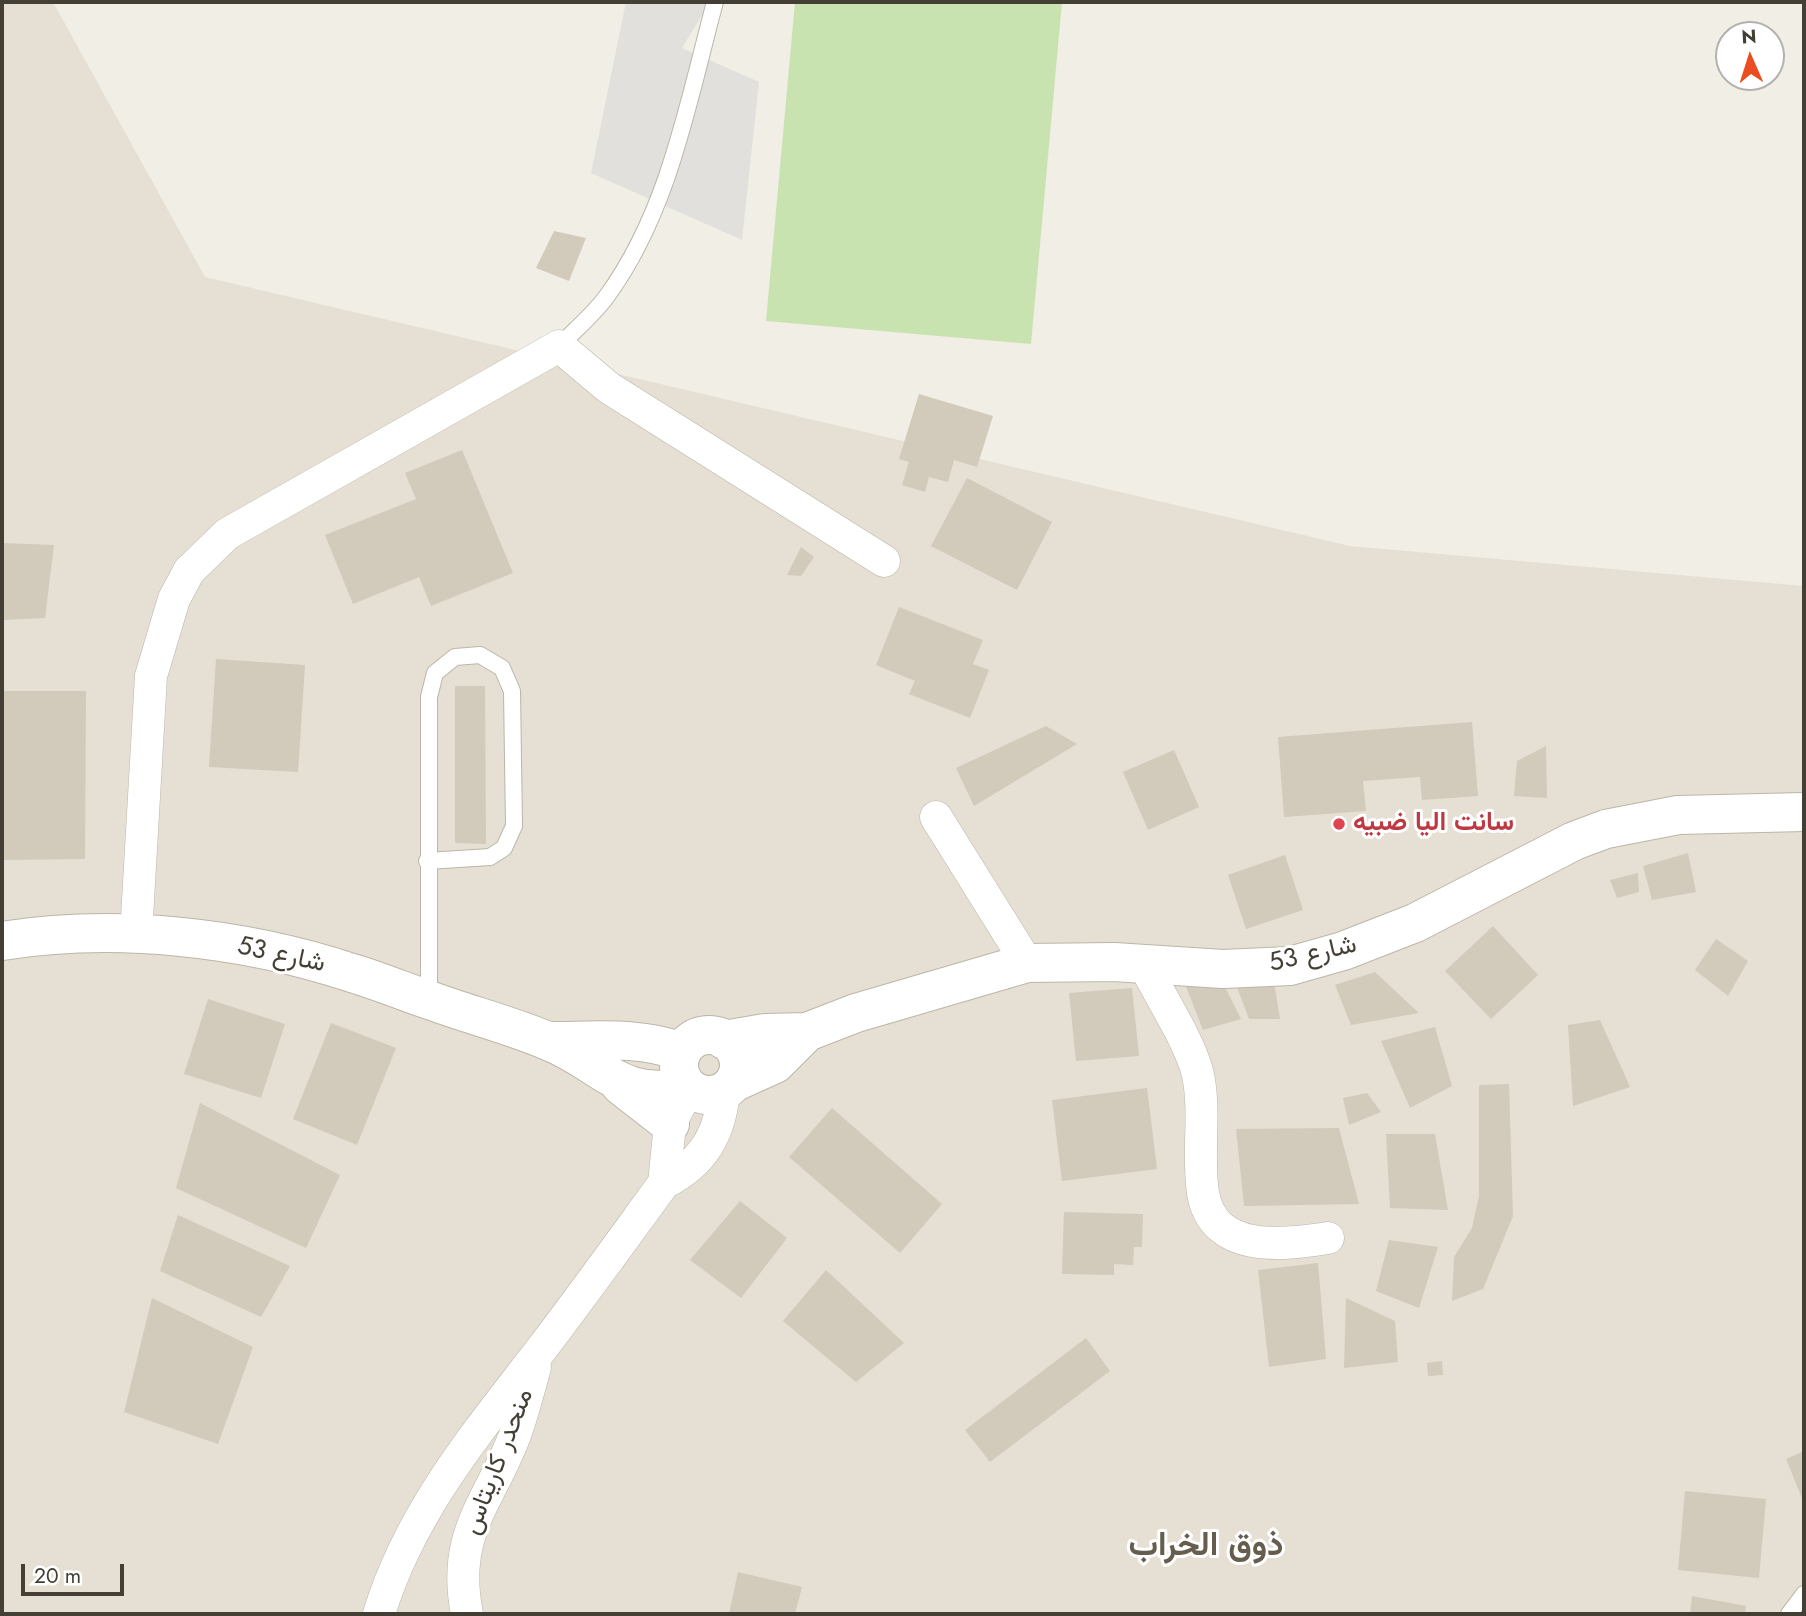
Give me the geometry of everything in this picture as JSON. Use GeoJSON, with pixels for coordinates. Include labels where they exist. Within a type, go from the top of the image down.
{"type":"FeatureCollection","features":[{"type":"Feature","properties":{"kind":"street"},"geometry":{"type":"LineString","coordinates":[[135,935],[151,676],[174,598],[189,571],[227,534],[251,519],[559,346],[609,388],[884,561]]}},
{"type":"Feature","properties":{"kind":"street","name":"شارع 53"},"geometry":{"type":"LineString","coordinates":[[704,1080],[738,1064],[736,1055],[724,1040],[765,1033],[807,1032],[856,1013],[1027,963],[1144,964],[1223,969],[1290,966],[1343,951],[1415,923],[1574,841],[1606,829],[1678,815],[1804,812]]}},
{"type":"Feature","properties":{"kind":"street"},"geometry":{"type":"LineString","coordinates":[[936,817],[1027,963]]}},
{"type":"Feature","properties":{"kind":"street","name":"شارع 53"},"geometry":{"type":"LineString","coordinates":[[2,941],[36,935],[93,933],[183,938],[277,952],[351,972],[550,1041],[618,1084],[656,1091],[704,1080],[754,1076],[775,1064],[807,1032]]}},
{"type":"Feature","properties":{"kind":"street"},"geometry":{"type":"LineString","coordinates":[[1144,964],[1197,1071],[1201,1093],[1203,1192],[1212,1214],[1231,1235],[1255,1242],[1287,1244],[1328,1238]]}},
{"type":"Feature","properties":{"kind":"street","name":"شارع 53"},"geometry":{"type":"LineString","coordinates":[[550,1041],[659,1043],[704,1080]]}},
{"type":"Feature","properties":{"kind":"street"},"geometry":{"type":"LineString","coordinates":[[379,1614],[412,1531],[452,1464],[540,1352],[664,1183],[685,1172],[702,1156],[715,1136],[722,1114],[704,1080],[670,1124],[664,1183]]}},
{"type":"Feature","properties":{"kind":"street"},"geometry":{"type":"LineString","coordinates":[[618,1084],[670,1124]]}},
{"type":"Feature","properties":{"kind":"street","name":"منحدر كاريتاس"},"geometry":{"type":"LineString","coordinates":[[467,1614],[464,1572],[468,1532],[515,1434],[540,1352]]}},
{"type":"Feature","properties":{"kind":"lane"},"geometry":{"type":"LineString","coordinates":[[559,346],[606,298],[644,236],[676,146],[715,2]]}},
{"type":"Feature","properties":{"kind":"lane"},"geometry":{"type":"LineString","coordinates":[[427,860],[490,857],[504,848],[514,827],[512,691],[502,668],[480,655],[455,657],[435,673],[429,697],[427,860],[429,1000]]}},
{"type":"Feature","properties":{"kind":"lane"},"geometry":{"type":"LineString","coordinates":[[1789,1614],[1804,1594]]}},
{"type":"Feature","properties":{"kind":"shaded area"},"geometry":{"type":"Polygon","coordinates":[[[2,2],[53,2],[205,277],[1350,546],[1804,586],[1804,1614],[2,1614],[2,2]]]}},
{"type":"Feature","properties":{"kind":"shaded area"},"geometry":{"type":"Polygon","coordinates":[[[626,2],[710,2],[682,48],[759,82],[742,240],[591,173],[626,2]]]}},
{"type":"Feature","properties":{"kind":"green space"},"geometry":{"type":"Polygon","coordinates":[[[795,2],[1062,2],[1031,344],[766,321],[795,2]]]}},
{"type":"Feature","properties":{"kind":"building"},"geometry":{"type":"Polygon","coordinates":[[[554,231],[586,238],[569,281],[536,268],[554,231]]]}},
{"type":"Feature","properties":{"kind":"building"},"geometry":{"type":"Polygon","coordinates":[[[919,394],[993,416],[977,467],[954,460],[948,482],[929,477],[925,492],[902,485],[909,462],[899,459],[919,394]]]}},
{"type":"Feature","properties":{"kind":"building"},"geometry":{"type":"Polygon","coordinates":[[[462,450],[513,573],[431,606],[419,577],[353,604],[325,535],[416,499],[405,473],[462,450]]]}},
{"type":"Feature","properties":{"kind":"building"},"geometry":{"type":"Polygon","coordinates":[[[967,478],[1052,522],[1017,590],[931,546],[967,478]]]}},
{"type":"Feature","properties":{"kind":"building"},"geometry":{"type":"Polygon","coordinates":[[[2,543],[54,545],[45,618],[2,620],[2,543]]]}},
{"type":"Feature","properties":{"kind":"building"},"geometry":{"type":"Polygon","coordinates":[[[801,547],[814,557],[801,576],[787,575],[801,547]]]}},
{"type":"Feature","properties":{"kind":"building"},"geometry":{"type":"Polygon","coordinates":[[[899,607],[983,640],[973,664],[989,670],[970,718],[909,694],[915,681],[876,665],[899,607]]]}},
{"type":"Feature","properties":{"kind":"building"},"geometry":{"type":"Polygon","coordinates":[[[216,659],[305,665],[298,772],[209,767],[216,659]]]}},
{"type":"Feature","properties":{"kind":"building"},"geometry":{"type":"Polygon","coordinates":[[[455,686],[485,686],[486,844],[455,843],[455,686]]]}},
{"type":"Feature","properties":{"kind":"building"},"geometry":{"type":"Polygon","coordinates":[[[2,691],[86,691],[85,859],[2,860],[2,691]]]}},
{"type":"Feature","properties":{"kind":"building"},"geometry":{"type":"Polygon","coordinates":[[[1472,722],[1478,796],[1422,800],[1420,777],[1363,781],[1366,811],[1284,817],[1278,737],[1472,722]]]}},
{"type":"Feature","properties":{"kind":"building"},"geometry":{"type":"Polygon","coordinates":[[[1046,726],[1077,744],[974,806],[956,768],[1046,726]]]}},
{"type":"Feature","properties":{"kind":"building"},"geometry":{"type":"Polygon","coordinates":[[[1546,746],[1547,798],[1514,796],[1517,761],[1546,746]]]}},
{"type":"Feature","properties":{"kind":"building"},"geometry":{"type":"Polygon","coordinates":[[[1174,750],[1199,807],[1148,830],[1123,772],[1174,750]]]}},
{"type":"Feature","properties":{"kind":"building"},"geometry":{"type":"Polygon","coordinates":[[[1688,853],[1696,892],[1652,900],[1643,866],[1688,853]]]}},
{"type":"Feature","properties":{"kind":"building"},"geometry":{"type":"Polygon","coordinates":[[[1285,855],[1303,910],[1246,929],[1228,875],[1285,855]]]}},
{"type":"Feature","properties":{"kind":"building"},"geometry":{"type":"Polygon","coordinates":[[[1638,873],[1639,892],[1617,898],[1610,880],[1638,873]]]}},
{"type":"Feature","properties":{"kind":"building"},"geometry":{"type":"Polygon","coordinates":[[[1493,926],[1538,975],[1491,1019],[1445,971],[1493,926]]]}},
{"type":"Feature","properties":{"kind":"building"},"geometry":{"type":"Polygon","coordinates":[[[1716,939],[1748,961],[1728,996],[1695,970],[1716,939]]]}},
{"type":"Feature","properties":{"kind":"building"},"geometry":{"type":"Polygon","coordinates":[[[1375,972],[1419,1013],[1351,1025],[1335,985],[1375,972]]]}},
{"type":"Feature","properties":{"kind":"building"},"geometry":{"type":"Polygon","coordinates":[[[1273,976],[1280,1019],[1249,1019],[1235,982],[1273,976]]]}},
{"type":"Feature","properties":{"kind":"building"},"geometry":{"type":"Polygon","coordinates":[[[1183,979],[1221,979],[1241,1019],[1203,1030],[1183,979]]]}},
{"type":"Feature","properties":{"kind":"building"},"geometry":{"type":"Polygon","coordinates":[[[1132,988],[1139,1056],[1076,1061],[1069,993],[1132,988]]]}},
{"type":"Feature","properties":{"kind":"building"},"geometry":{"type":"Polygon","coordinates":[[[208,999],[285,1024],[261,1098],[184,1074],[208,999]]]}},
{"type":"Feature","properties":{"kind":"building"},"geometry":{"type":"Polygon","coordinates":[[[1600,1020],[1630,1087],[1573,1106],[1568,1025],[1600,1020]]]}},
{"type":"Feature","properties":{"kind":"building"},"geometry":{"type":"Polygon","coordinates":[[[331,1023],[396,1048],[357,1145],[293,1119],[331,1023]]]}},
{"type":"Feature","properties":{"kind":"building"},"geometry":{"type":"Polygon","coordinates":[[[1435,1027],[1452,1086],[1410,1108],[1381,1041],[1435,1027]]]}},
{"type":"Feature","properties":{"kind":"building"},"geometry":{"type":"Polygon","coordinates":[[[1509,1084],[1513,1216],[1483,1289],[1452,1301],[1454,1257],[1472,1228],[1479,1196],[1479,1085],[1509,1084]]]}},
{"type":"Feature","properties":{"kind":"building"},"geometry":{"type":"Polygon","coordinates":[[[1147,1088],[1157,1169],[1062,1181],[1052,1100],[1147,1088]]]}},
{"type":"Feature","properties":{"kind":"building"},"geometry":{"type":"Polygon","coordinates":[[[1367,1093],[1381,1112],[1349,1125],[1343,1098],[1367,1093]]]}},
{"type":"Feature","properties":{"kind":"building"},"geometry":{"type":"Polygon","coordinates":[[[200,1103],[340,1175],[306,1248],[176,1188],[200,1103]]]}},
{"type":"Feature","properties":{"kind":"building"},"geometry":{"type":"Polygon","coordinates":[[[832,1108],[942,1204],[900,1253],[789,1157],[832,1108]]]}},
{"type":"Feature","properties":{"kind":"building"},"geometry":{"type":"Polygon","coordinates":[[[1339,1128],[1359,1204],[1244,1206],[1236,1129],[1339,1128]]]}},
{"type":"Feature","properties":{"kind":"building"},"geometry":{"type":"Polygon","coordinates":[[[1386,1134],[1435,1134],[1448,1210],[1390,1208],[1386,1134]]]}},
{"type":"Feature","properties":{"kind":"building"},"geometry":{"type":"Polygon","coordinates":[[[740,1201],[787,1238],[741,1298],[690,1260],[740,1201]]]}},
{"type":"Feature","properties":{"kind":"building"},"geometry":{"type":"Polygon","coordinates":[[[1064,1212],[1143,1214],[1142,1247],[1134,1247],[1133,1265],[1114,1264],[1114,1275],[1062,1274],[1064,1212]]]}},
{"type":"Feature","properties":{"kind":"building"},"geometry":{"type":"Polygon","coordinates":[[[178,1215],[290,1266],[261,1317],[160,1271],[178,1215]]]}},
{"type":"Feature","properties":{"kind":"building"},"geometry":{"type":"Polygon","coordinates":[[[1389,1240],[1438,1247],[1419,1308],[1376,1291],[1389,1240]]]}},
{"type":"Feature","properties":{"kind":"building"},"geometry":{"type":"Polygon","coordinates":[[[1318,1263],[1326,1359],[1269,1367],[1258,1270],[1318,1263]]]}},
{"type":"Feature","properties":{"kind":"building"},"geometry":{"type":"Polygon","coordinates":[[[826,1270],[904,1343],[856,1382],[783,1321],[826,1270]]]}},
{"type":"Feature","properties":{"kind":"building"},"geometry":{"type":"Polygon","coordinates":[[[152,1298],[253,1347],[218,1444],[124,1412],[152,1298]]]}},
{"type":"Feature","properties":{"kind":"building"},"geometry":{"type":"Polygon","coordinates":[[[1346,1298],[1395,1321],[1398,1362],[1344,1368],[1346,1298]]]}},
{"type":"Feature","properties":{"kind":"building"},"geometry":{"type":"Polygon","coordinates":[[[1086,1338],[1110,1371],[990,1462],[965,1430],[1086,1338]]]}},
{"type":"Feature","properties":{"kind":"building"},"geometry":{"type":"Polygon","coordinates":[[[1442,1361],[1443,1375],[1428,1376],[1427,1363],[1442,1361]]]}},
{"type":"Feature","properties":{"kind":"building"},"geometry":{"type":"Polygon","coordinates":[[[1804,1451],[1804,1503],[1786,1459],[1804,1451]]]}},
{"type":"Feature","properties":{"kind":"building"},"geometry":{"type":"Polygon","coordinates":[[[1685,1491],[1766,1499],[1759,1578],[1678,1570],[1685,1491]]]}},
{"type":"Feature","properties":{"kind":"building"},"geometry":{"type":"Polygon","coordinates":[[[738,1572],[802,1587],[795,1614],[729,1614],[738,1572]]]}},
{"type":"Feature","properties":{"kind":"building"},"geometry":{"type":"Polygon","coordinates":[[[1692,1596],[1746,1606],[1745,1614],[1690,1614],[1692,1596]]]}},
{"type":"Feature","properties":{"kind":"place","name":"سانت اليا ضبيه"},"geometry":{"type":"Point","coordinates":[1339,824]}},
{"type":"Feature","properties":{"kind":"district","name":"ذوق الخراب"},"geometry":{"type":"Point","coordinates":[1206,1547]}}]}
